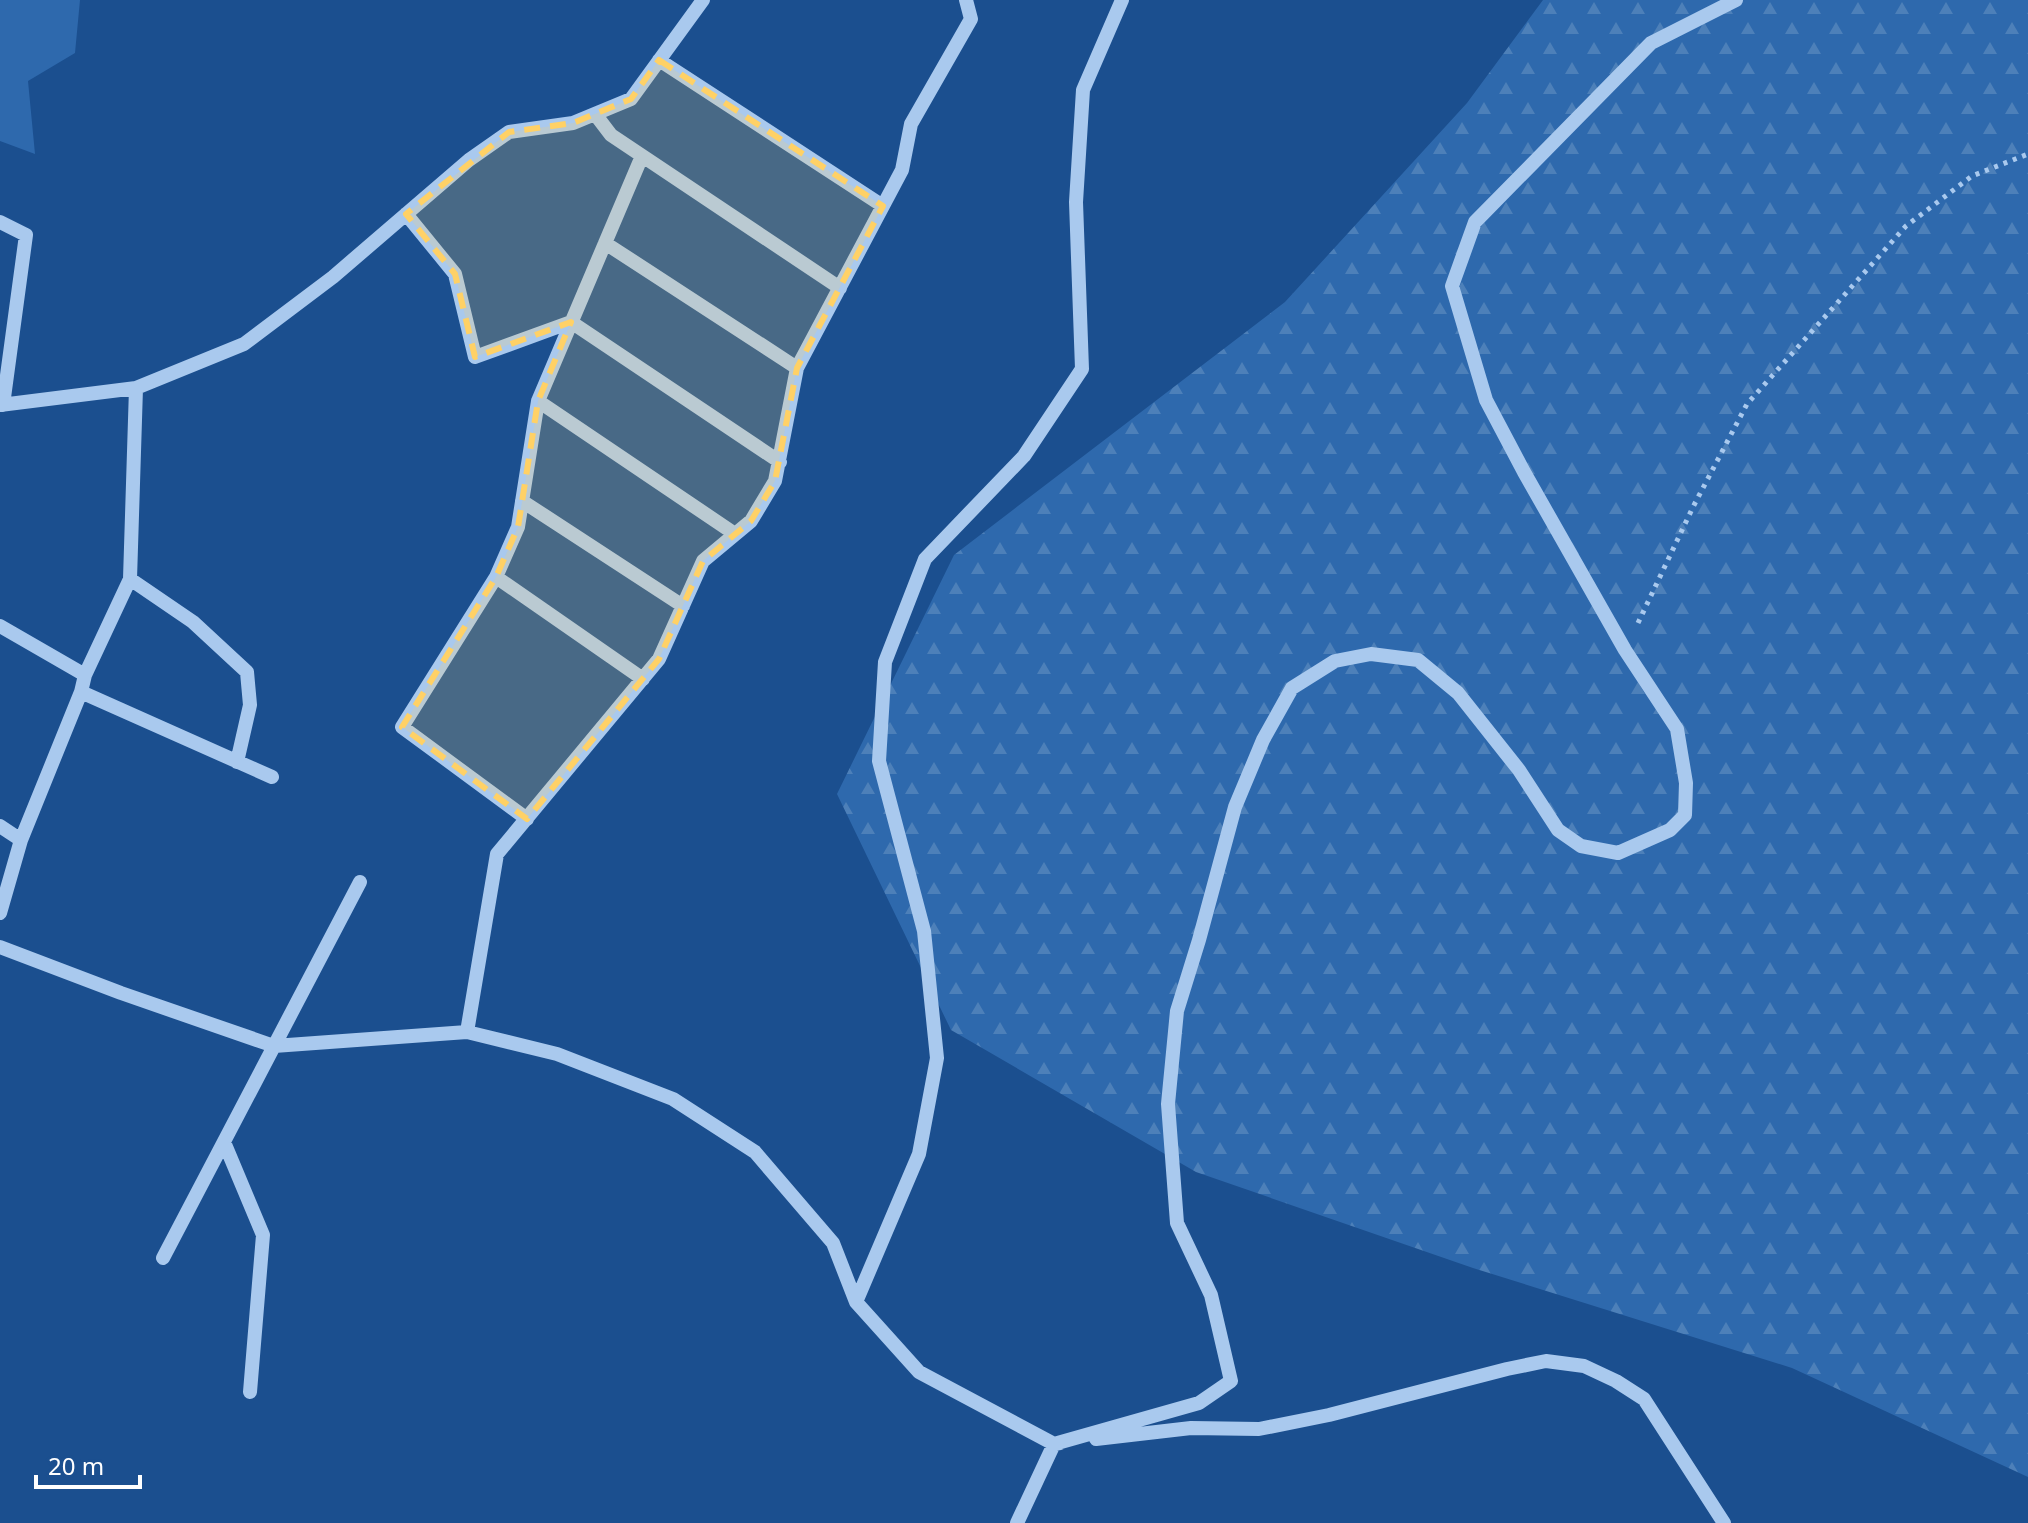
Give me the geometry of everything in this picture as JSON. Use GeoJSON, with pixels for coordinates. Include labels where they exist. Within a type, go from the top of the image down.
{"type":"FeatureCollection","features":[{"type":"Feature","properties":{"kind":"street"},"geometry":{"type":"LineString","coordinates":[[0,222],[26,235],[2,405],[136,388],[244,344],[333,277],[469,160],[509,132],[573,123],[631,99],[703,0]]}},
{"type":"Feature","properties":{"kind":"street"},"geometry":{"type":"LineString","coordinates":[[467,1032],[497,854],[659,659],[703,561],[751,521],[775,481],[797,368],[902,170],[911,124],[971,19],[966,0]]}},
{"type":"Feature","properties":{"kind":"street"},"geometry":{"type":"LineString","coordinates":[[856,1302],[919,1154],[937,1058],[924,931],[879,761],[885,662],[925,559],[1024,456],[1082,369],[1076,202],[1083,90],[1122,0]]}},
{"type":"Feature","properties":{"kind":"street"},"geometry":{"type":"LineString","coordinates":[[1017,1523],[1054,1444],[1199,1403],[1231,1381],[1211,1295],[1177,1223],[1168,1104],[1177,1011],[1235,807],[1263,740],[1292,688],[1335,661],[1371,654],[1418,660],[1458,693],[1519,770],[1558,830],[1581,846],[1618,853],[1670,830],[1685,815],[1686,783],[1677,729],[1625,650],[1486,400],[1452,286],[1475,222],[1651,43],[1736,0]]}},
{"type":"Feature","properties":{"kind":"street"},"geometry":{"type":"LineString","coordinates":[[659,60],[883,206]]}},
{"type":"Feature","properties":{"kind":"street"},"geometry":{"type":"LineString","coordinates":[[595,114],[611,135],[840,288]]}},
{"type":"Feature","properties":{"kind":"street"},"geometry":{"type":"LineString","coordinates":[[527,819],[402,727],[496,577],[518,527],[538,401],[642,156]]}},
{"type":"Feature","properties":{"kind":"street"},"geometry":{"type":"LineString","coordinates":[[406,214],[455,274],[475,357],[571,322]]}},
{"type":"Feature","properties":{"kind":"street"},"geometry":{"type":"LineString","coordinates":[[605,243],[797,368]]}},
{"type":"Feature","properties":{"kind":"street"},"geometry":{"type":"LineString","coordinates":[[571,322],[780,462]]}},
{"type":"Feature","properties":{"kind":"street"},"geometry":{"type":"LineString","coordinates":[[0,913],[21,840],[81,692],[85,675],[130,579],[136,388]]}},
{"type":"Feature","properties":{"kind":"street"},"geometry":{"type":"LineString","coordinates":[[538,401],[735,534]]}},
{"type":"Feature","properties":{"kind":"street"},"geometry":{"type":"LineString","coordinates":[[522,501],[683,606]]}},
{"type":"Feature","properties":{"kind":"street"},"geometry":{"type":"LineString","coordinates":[[496,577],[643,679]]}},
{"type":"Feature","properties":{"kind":"street"},"geometry":{"type":"LineString","coordinates":[[130,579],[193,622],[247,672],[250,705],[237,762]]}},
{"type":"Feature","properties":{"kind":"street"},"geometry":{"type":"LineString","coordinates":[[0,626],[85,675]]}},
{"type":"Feature","properties":{"kind":"street"},"geometry":{"type":"LineString","coordinates":[[81,692],[272,777]]}},
{"type":"Feature","properties":{"kind":"street"},"geometry":{"type":"LineString","coordinates":[[0,826],[21,840]]}},
{"type":"Feature","properties":{"kind":"street"},"geometry":{"type":"LineString","coordinates":[[163,1258],[360,882]]}},
{"type":"Feature","properties":{"kind":"street"},"geometry":{"type":"LineString","coordinates":[[0,947],[274,1046],[467,1032],[557,1054],[673,1099],[755,1152],[833,1243],[856,1302],[919,1372],[1054,1444],[1191,1428],[1259,1429],[1329,1415],[1546,1361],[1584,1366],[1644,1399],[1724,1523]]}},
{"type":"Feature","properties":{"kind":"street"},"geometry":{"type":"LineString","coordinates":[[224,1142],[263,1235],[250,1392]]}},
{"type":"Feature","properties":{"kind":"path"},"geometry":{"type":"LineString","coordinates":[[1625,650],[1693,507],[1747,404],[1906,226],[1972,176],[2028,154]]}},
{"type":"Feature","properties":{"kind":"highlighted area"},"geometry":{"type":"Polygon","coordinates":[[[659,60],[883,206],[797,368],[775,481],[751,521],[703,561],[659,659],[527,819],[402,727],[496,577],[518,527],[538,401],[571,322],[475,357],[455,274],[406,214],[509,132],[573,123],[631,99],[659,60]]]}},
{"type":"Feature","properties":{"kind":"green space"},"geometry":{"type":"Polygon","coordinates":[[[0,0],[80,0],[75,53],[28,81],[35,154],[0,141],[0,0]]]}},
{"type":"Feature","properties":{"kind":"green space"},"geometry":{"type":"Polygon","coordinates":[[[1543,0],[2028,0],[2028,1477],[1792,1368],[1473,1268],[1196,1172],[951,1030],[837,794],[954,555],[1285,302],[1467,103],[1543,0]]]}}]}
